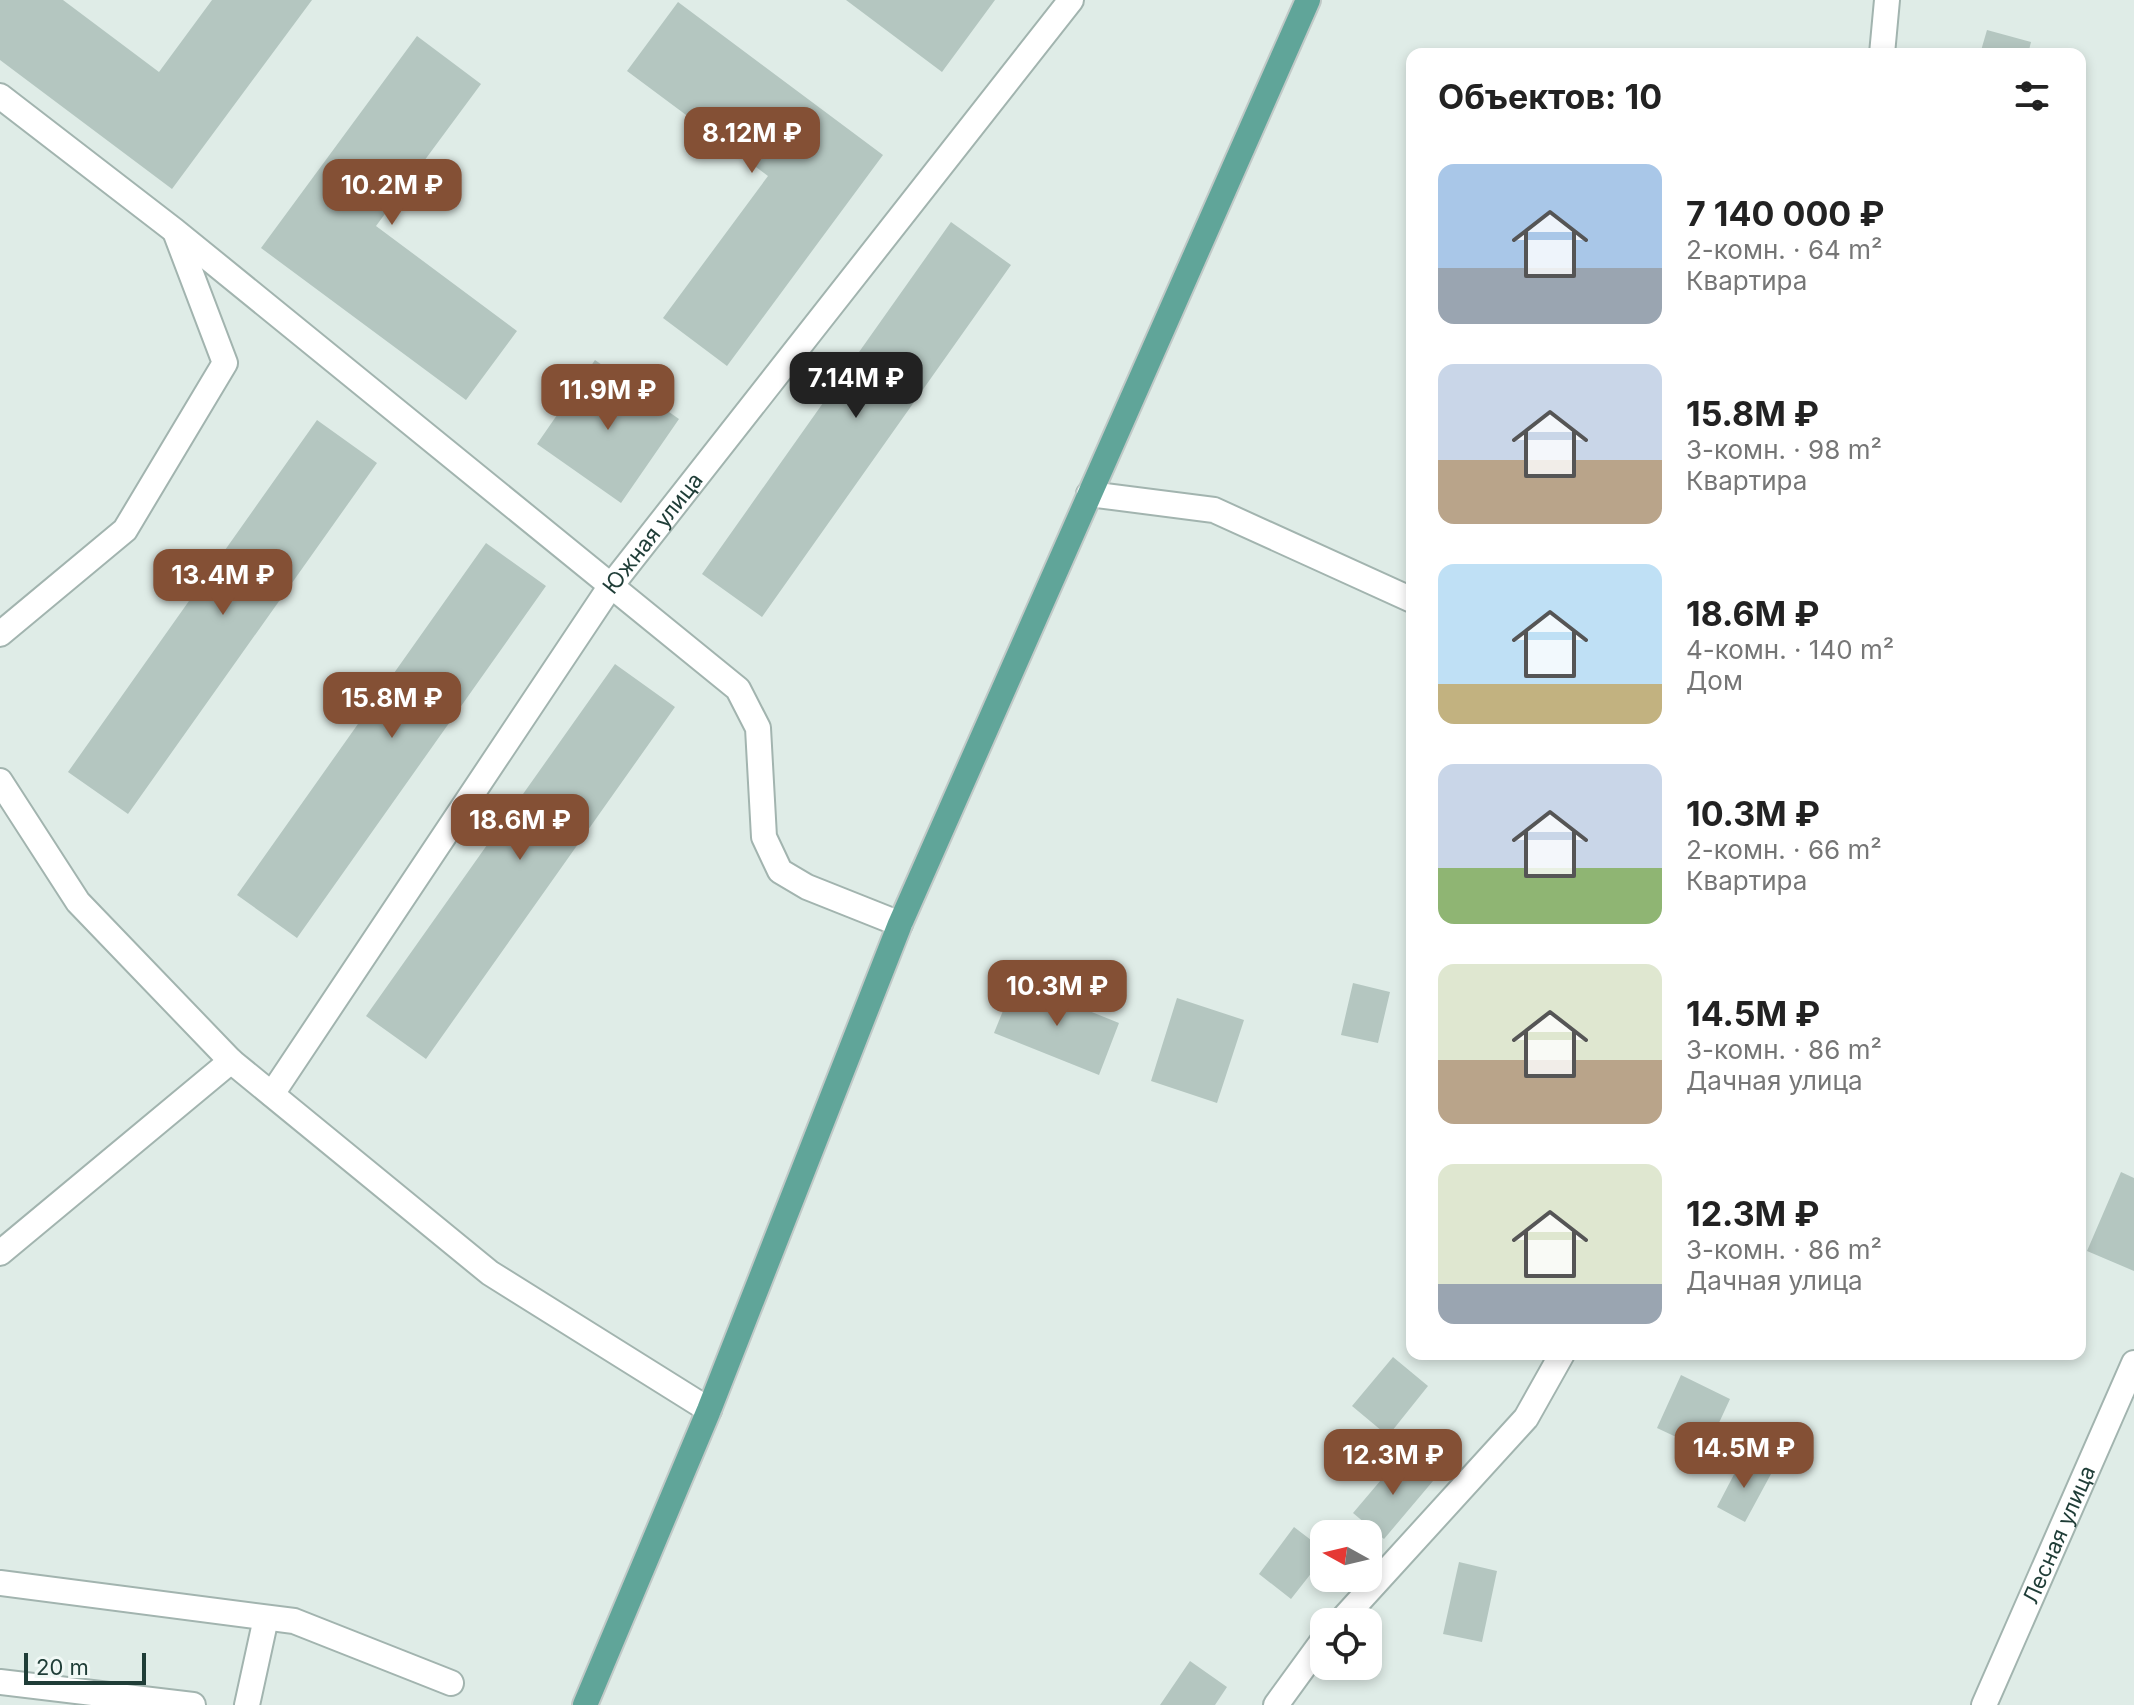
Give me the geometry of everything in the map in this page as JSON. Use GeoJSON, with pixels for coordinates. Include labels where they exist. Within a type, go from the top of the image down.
{"type":"FeatureCollection","features":[{"type":"Feature","properties":{"kind":"main road"},"geometry":{"type":"LineString","coordinates":[[585,1705],[709,1410],[900,924],[1308,0]]}},
{"type":"Feature","properties":{"kind":"street","name":"Южная улица"},"geometry":{"type":"LineString","coordinates":[[272,1094],[610,587],[1071,0]]}},
{"type":"Feature","properties":{"kind":"street"},"geometry":{"type":"LineString","coordinates":[[1883,48],[1887,0]]}},
{"type":"Feature","properties":{"kind":"street"},"geometry":{"type":"LineString","coordinates":[[0,96],[175,231],[738,689],[758,728],[764,837],[780,871],[807,887],[900,924]]}},
{"type":"Feature","properties":{"kind":"street"},"geometry":{"type":"LineString","coordinates":[[0,634],[125,530],[225,363],[175,231]]}},
{"type":"Feature","properties":{"kind":"street"},"geometry":{"type":"LineString","coordinates":[[1089,494],[1214,510],[1406,597]]}},
{"type":"Feature","properties":{"kind":"street"},"geometry":{"type":"LineString","coordinates":[[0,781],[78,902],[231,1061],[490,1273],[709,1410]]}},
{"type":"Feature","properties":{"kind":"street"},"geometry":{"type":"LineString","coordinates":[[0,1253],[231,1061]]}},
{"type":"Feature","properties":{"kind":"street"},"geometry":{"type":"LineString","coordinates":[[1353,1608],[1526,1418],[1559,1360]]}},
{"type":"Feature","properties":{"kind":"street","name":"Лесная улица"},"geometry":{"type":"LineString","coordinates":[[1984,1705],[2134,1363]]}},
{"type":"Feature","properties":{"kind":"street"},"geometry":{"type":"LineString","coordinates":[[0,1583],[294,1621],[451,1683]]}},
{"type":"Feature","properties":{"kind":"street"},"geometry":{"type":"LineString","coordinates":[[247,1705],[266,1618]]}},
{"type":"Feature","properties":{"kind":"street"},"geometry":{"type":"LineString","coordinates":[[1276,1705],[1310,1658]]}},
{"type":"Feature","properties":{"kind":"street"},"geometry":{"type":"LineString","coordinates":[[0,1682],[193,1705]]}},
{"type":"Feature","properties":{"kind":"building"},"geometry":{"type":"Polygon","coordinates":[[[0,0],[63,0],[159,72],[212,0],[312,0],[172,189],[0,60],[0,0]]]}},
{"type":"Feature","properties":{"kind":"building"},"geometry":{"type":"Polygon","coordinates":[[[846,0],[995,0],[942,72],[846,0]]]}},
{"type":"Feature","properties":{"kind":"building"},"geometry":{"type":"Polygon","coordinates":[[[678,2],[883,155],[727,366],[663,318],[768,176],[627,71],[678,2]]]}},
{"type":"Feature","properties":{"kind":"building"},"geometry":{"type":"Polygon","coordinates":[[[1987,30],[2031,42],[2030,48],[1982,48],[1987,30]]]}},
{"type":"Feature","properties":{"kind":"building"},"geometry":{"type":"Polygon","coordinates":[[[417,36],[481,84],[376,226],[517,331],[466,400],[261,248],[417,36]]]}},
{"type":"Feature","properties":{"kind":"building"},"geometry":{"type":"Polygon","coordinates":[[[951,222],[1011,265],[762,617],[702,574],[951,222]]]}},
{"type":"Feature","properties":{"kind":"building"},"geometry":{"type":"Polygon","coordinates":[[[595,360],[679,419],[621,503],[537,444],[595,360]]]}},
{"type":"Feature","properties":{"kind":"building"},"geometry":{"type":"Polygon","coordinates":[[[317,420],[377,463],[128,814],[68,772],[317,420]]]}},
{"type":"Feature","properties":{"kind":"building"},"geometry":{"type":"Polygon","coordinates":[[[486,543],[546,586],[297,938],[237,895],[486,543]]]}},
{"type":"Feature","properties":{"kind":"building"},"geometry":{"type":"Polygon","coordinates":[[[615,664],[675,707],[426,1059],[366,1016],[615,664]]]}},
{"type":"Feature","properties":{"kind":"building"},"geometry":{"type":"Polygon","coordinates":[[[1015,981],[1119,1023],[1099,1075],[994,1033],[1015,981]]]}},
{"type":"Feature","properties":{"kind":"building"},"geometry":{"type":"Polygon","coordinates":[[[1353,983],[1390,992],[1378,1043],[1341,1035],[1353,983]]]}},
{"type":"Feature","properties":{"kind":"building"},"geometry":{"type":"Polygon","coordinates":[[[1177,998],[1244,1020],[1217,1103],[1151,1081],[1177,998]]]}},
{"type":"Feature","properties":{"kind":"building"},"geometry":{"type":"Polygon","coordinates":[[[2121,1172],[2134,1178],[2134,1271],[2087,1251],[2121,1172]]]}},
{"type":"Feature","properties":{"kind":"building"},"geometry":{"type":"Polygon","coordinates":[[[1393,1357],[1428,1386],[1388,1436],[1352,1406],[1393,1357]]]}},
{"type":"Feature","properties":{"kind":"building"},"geometry":{"type":"Polygon","coordinates":[[[1681,1375],[1730,1399],[1706,1451],[1657,1428],[1681,1375]]]}},
{"type":"Feature","properties":{"kind":"building"},"geometry":{"type":"Polygon","coordinates":[[[1403,1454],[1433,1481],[1384,1539],[1382,1520],[1361,1520],[1353,1513],[1403,1454]]]}},
{"type":"Feature","properties":{"kind":"building"},"geometry":{"type":"Polygon","coordinates":[[[1742,1459],[1771,1474],[1745,1522],[1717,1507],[1742,1459]]]}},
{"type":"Feature","properties":{"kind":"building"},"geometry":{"type":"Polygon","coordinates":[[[1294,1527],[1310,1539],[1310,1575],[1291,1599],[1259,1574],[1294,1527]]]}},
{"type":"Feature","properties":{"kind":"building"},"geometry":{"type":"Polygon","coordinates":[[[1459,1562],[1497,1571],[1482,1642],[1443,1634],[1459,1562]]]}},
{"type":"Feature","properties":{"kind":"building"},"geometry":{"type":"Polygon","coordinates":[[[1190,1661],[1227,1687],[1215,1705],[1160,1705],[1190,1661]]]}}]}
